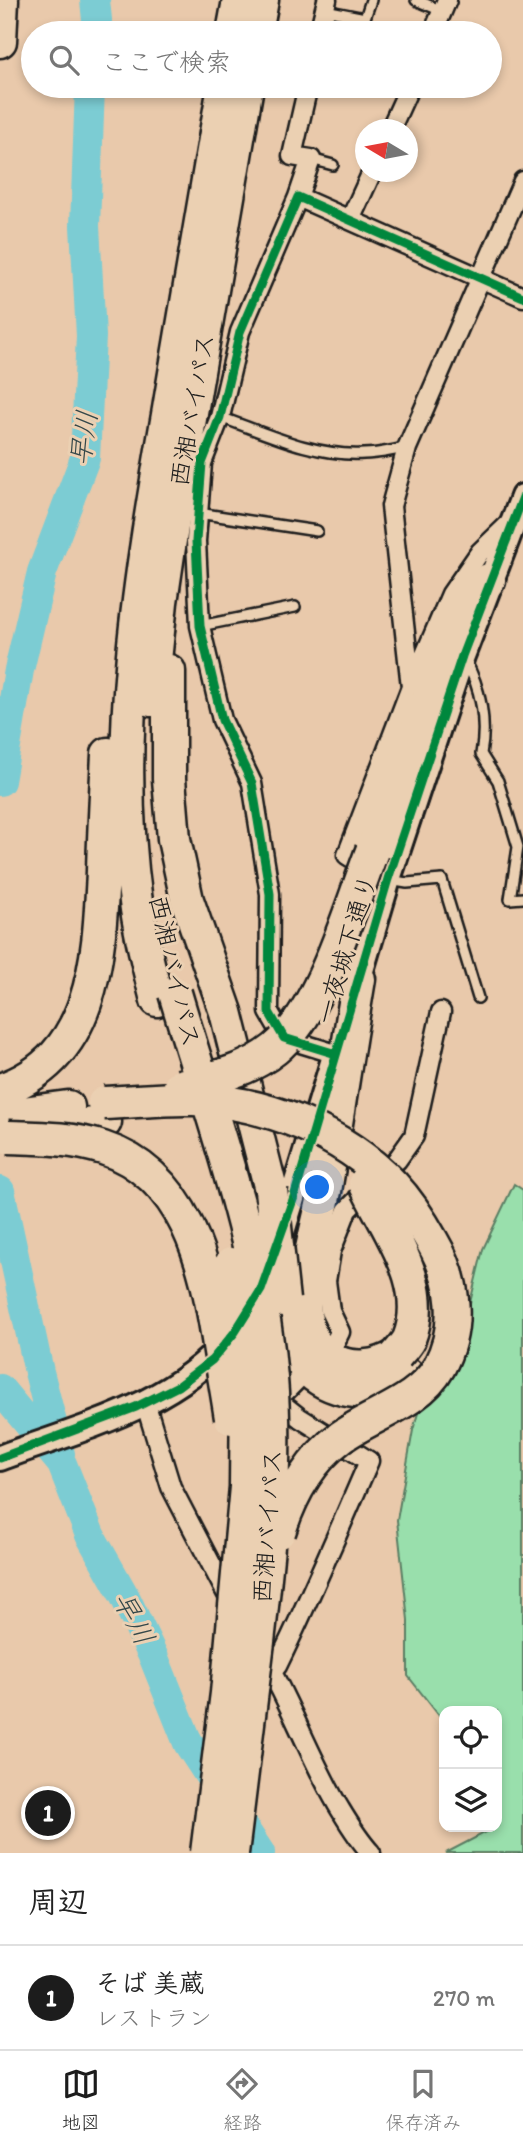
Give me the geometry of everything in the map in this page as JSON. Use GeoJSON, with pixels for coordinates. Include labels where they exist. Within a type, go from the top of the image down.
{"type":"FeatureCollection","features":[{"type":"Feature","properties":{"kind":"highway"},"geometry":{"type":"LineString","coordinates":[[0,41],[2,0]]}},
{"type":"Feature","properties":{"kind":"highway"},"geometry":{"type":"LineString","coordinates":[[235,21],[239,0]]}},
{"type":"Feature","properties":{"kind":"highway"},"geometry":{"type":"LineString","coordinates":[[258,21],[262,0]]}},
{"type":"Feature","properties":{"kind":"highway","name":"西湘バイパス"},"geometry":{"type":"LineString","coordinates":[[222,98],[143,559],[129,714],[128,796],[136,903],[240,1213],[263,1316],[271,1378],[271,1511],[264,1592],[232,1853]]}},
{"type":"Feature","properties":{"kind":"highway","name":"西湘バイパス"},"geometry":{"type":"LineString","coordinates":[[207,1853],[241,1559],[248,1434],[247,1382],[238,1301],[166,996],[150,834],[149,768],[153,679],[187,510],[245,98]]}},
{"type":"Feature","properties":{"kind":"highway"},"geometry":{"type":"LineString","coordinates":[[187,510],[168,690],[169,779],[174,839],[187,900],[226,1012],[271,1190],[290,1339],[299,1359],[313,1374],[330,1385],[351,1391],[371,1391],[388,1386],[401,1365]]}},
{"type":"Feature","properties":{"kind":"highway"},"geometry":{"type":"LineString","coordinates":[[0,1090],[33,1074],[53,1056],[84,1011],[93,982],[99,949],[109,750],[115,699],[143,559]]}},
{"type":"Feature","properties":{"kind":"highway"},"geometry":{"type":"LineString","coordinates":[[3,1130],[104,1103],[222,1077],[256,1061],[275,1049],[289,1035],[312,1001],[372,851],[448,646],[466,609],[489,580]]}},
{"type":"Feature","properties":{"kind":"highway"},"geometry":{"type":"LineString","coordinates":[[3,1130],[160,1114],[218,1115],[239,1119],[292,1137],[343,1165],[387,1199],[399,1212],[427,1262],[434,1286],[435,1326],[429,1348],[418,1364],[359,1368],[334,1360],[315,1342],[305,1315],[306,1285],[325,1189],[359,979]]}},
{"type":"Feature","properties":{"kind":"highway"},"geometry":{"type":"LineString","coordinates":[[104,1103],[192,1099],[221,1101],[269,1112],[321,1133],[351,1150],[394,1186],[416,1214],[447,1273],[453,1300],[454,1323],[448,1348],[437,1370],[404,1401],[343,1436],[306,1471],[283,1520],[264,1592]]}},
{"type":"Feature","properties":{"kind":"highway"},"geometry":{"type":"LineString","coordinates":[[3,1130],[106,1149],[129,1160],[150,1175],[184,1216],[205,1270],[229,1405],[239,1499],[241,1559]]}},
{"type":"Feature","properties":{"kind":"street"},"geometry":{"type":"LineString","coordinates":[[305,98],[292,156],[311,159],[299,197],[240,332],[220,416],[187,510],[196,541],[200,625],[222,720],[252,783],[270,894],[269,1012],[284,1038],[336,1054]]}},
{"type":"Feature","properties":{"kind":"street"},"geometry":{"type":"LineString","coordinates":[[395,119],[405,98]]}},
{"type":"Feature","properties":{"kind":"street"},"geometry":{"type":"LineString","coordinates":[[411,687],[391,506],[407,448],[523,181]]}},
{"type":"Feature","properties":{"kind":"street"},"geometry":{"type":"LineString","coordinates":[[351,220],[368,182]]}},
{"type":"Feature","properties":{"kind":"street"},"geometry":{"type":"LineString","coordinates":[[299,197],[523,298]]}},
{"type":"Feature","properties":{"kind":"street","name":"一夜城下通り"},"geometry":{"type":"LineString","coordinates":[[0,1458],[141,1405],[178,1385],[212,1360],[226,1344],[261,1290],[295,1194],[388,879],[462,656],[523,497]]}},
{"type":"Feature","properties":{"kind":"street"},"geometry":{"type":"LineString","coordinates":[[388,879],[347,855],[411,687],[451,594],[480,552],[512,521]]}},
{"type":"Feature","properties":{"kind":"street"},"geometry":{"type":"LineString","coordinates":[[335,1342],[340,1332],[330,1311],[326,1281],[331,1251],[347,1210],[397,1160],[414,1136],[441,1012]]}},
{"type":"Feature","properties":{"kind":"street"},"geometry":{"type":"LineString","coordinates":[[226,1344],[261,1386],[277,1400],[300,1418],[369,1461],[316,1586],[277,1666],[270,1668]]}},
{"type":"Feature","properties":{"kind":"street"},"geometry":{"type":"LineString","coordinates":[[277,1400],[299,1378]]}},
{"type":"Feature","properties":{"kind":"street"},"geometry":{"type":"LineString","coordinates":[[141,1405],[171,1487],[220,1583],[270,1668],[325,1783],[358,1840],[371,1853]]}},
{"type":"Feature","properties":{"kind":"lane"},"geometry":{"type":"LineString","coordinates":[[326,5],[365,18],[370,0]]}},
{"type":"Feature","properties":{"kind":"lane"},"geometry":{"type":"LineString","coordinates":[[416,0],[445,6]]}},
{"type":"Feature","properties":{"kind":"lane"},"geometry":{"type":"LineString","coordinates":[[311,159],[333,165]]}},
{"type":"Feature","properties":{"kind":"lane"},"geometry":{"type":"LineString","coordinates":[[220,416],[301,445],[336,452],[363,454],[407,448]]}},
{"type":"Feature","properties":{"kind":"lane"},"geometry":{"type":"LineString","coordinates":[[187,510],[317,531]]}},
{"type":"Feature","properties":{"kind":"lane"},"geometry":{"type":"LineString","coordinates":[[200,625],[295,607]]}},
{"type":"Feature","properties":{"kind":"lane"},"geometry":{"type":"LineString","coordinates":[[462,656],[475,678],[485,734],[481,754],[498,781],[520,846],[510,899],[523,898]]}},
{"type":"Feature","properties":{"kind":"lane"},"geometry":{"type":"LineString","coordinates":[[388,879],[407,883],[442,880],[478,998]]}},
{"type":"Feature","properties":{"kind":"green space"},"geometry":{"type":"Polygon","coordinates":[[[514,1184],[523,1190],[523,1853],[446,1853],[486,1832],[502,1832],[502,1706],[439,1706],[439,1716],[408,1676],[408,1620],[397,1520],[413,1430],[421,1403],[460,1344],[483,1249],[514,1184]]]}},
{"type":"Feature","properties":{"kind":"waterway","name":"早川"},"geometry":{"type":"LineString","coordinates":[[95,0],[97,21]]}},
{"type":"Feature","properties":{"kind":"waterway","name":"早川"},"geometry":{"type":"LineString","coordinates":[[0,781],[19,670],[42,572],[85,458],[91,336],[85,226],[90,98]]}},
{"type":"Feature","properties":{"kind":"waterway"},"geometry":{"type":"LineString","coordinates":[[0,1191],[39,1372],[60,1454]]}},
{"type":"Feature","properties":{"kind":"waterway","name":"早川"},"geometry":{"type":"LineString","coordinates":[[0,1389],[62,1464],[90,1535],[125,1597],[154,1658],[188,1743],[260,1853]]}},
{"type":"Feature","properties":{"kind":"cycle path"},"geometry":{"type":"LineString","coordinates":[[336,1054],[284,1038],[269,1012],[270,894],[252,783],[222,720],[200,626],[196,541],[202,463],[220,417],[240,332],[298,197],[523,297]]}},
{"type":"Feature","properties":{"kind":"cycle path"},"geometry":{"type":"LineString","coordinates":[[0,1458],[136,1407],[178,1386],[212,1360],[235,1332],[261,1290],[295,1194],[388,879],[462,656],[523,497]]}},
{"type":"Feature","properties":{"kind":"place","name":"そば 美蔵"},"geometry":{"type":"Point","coordinates":[48,1813]}}]}
